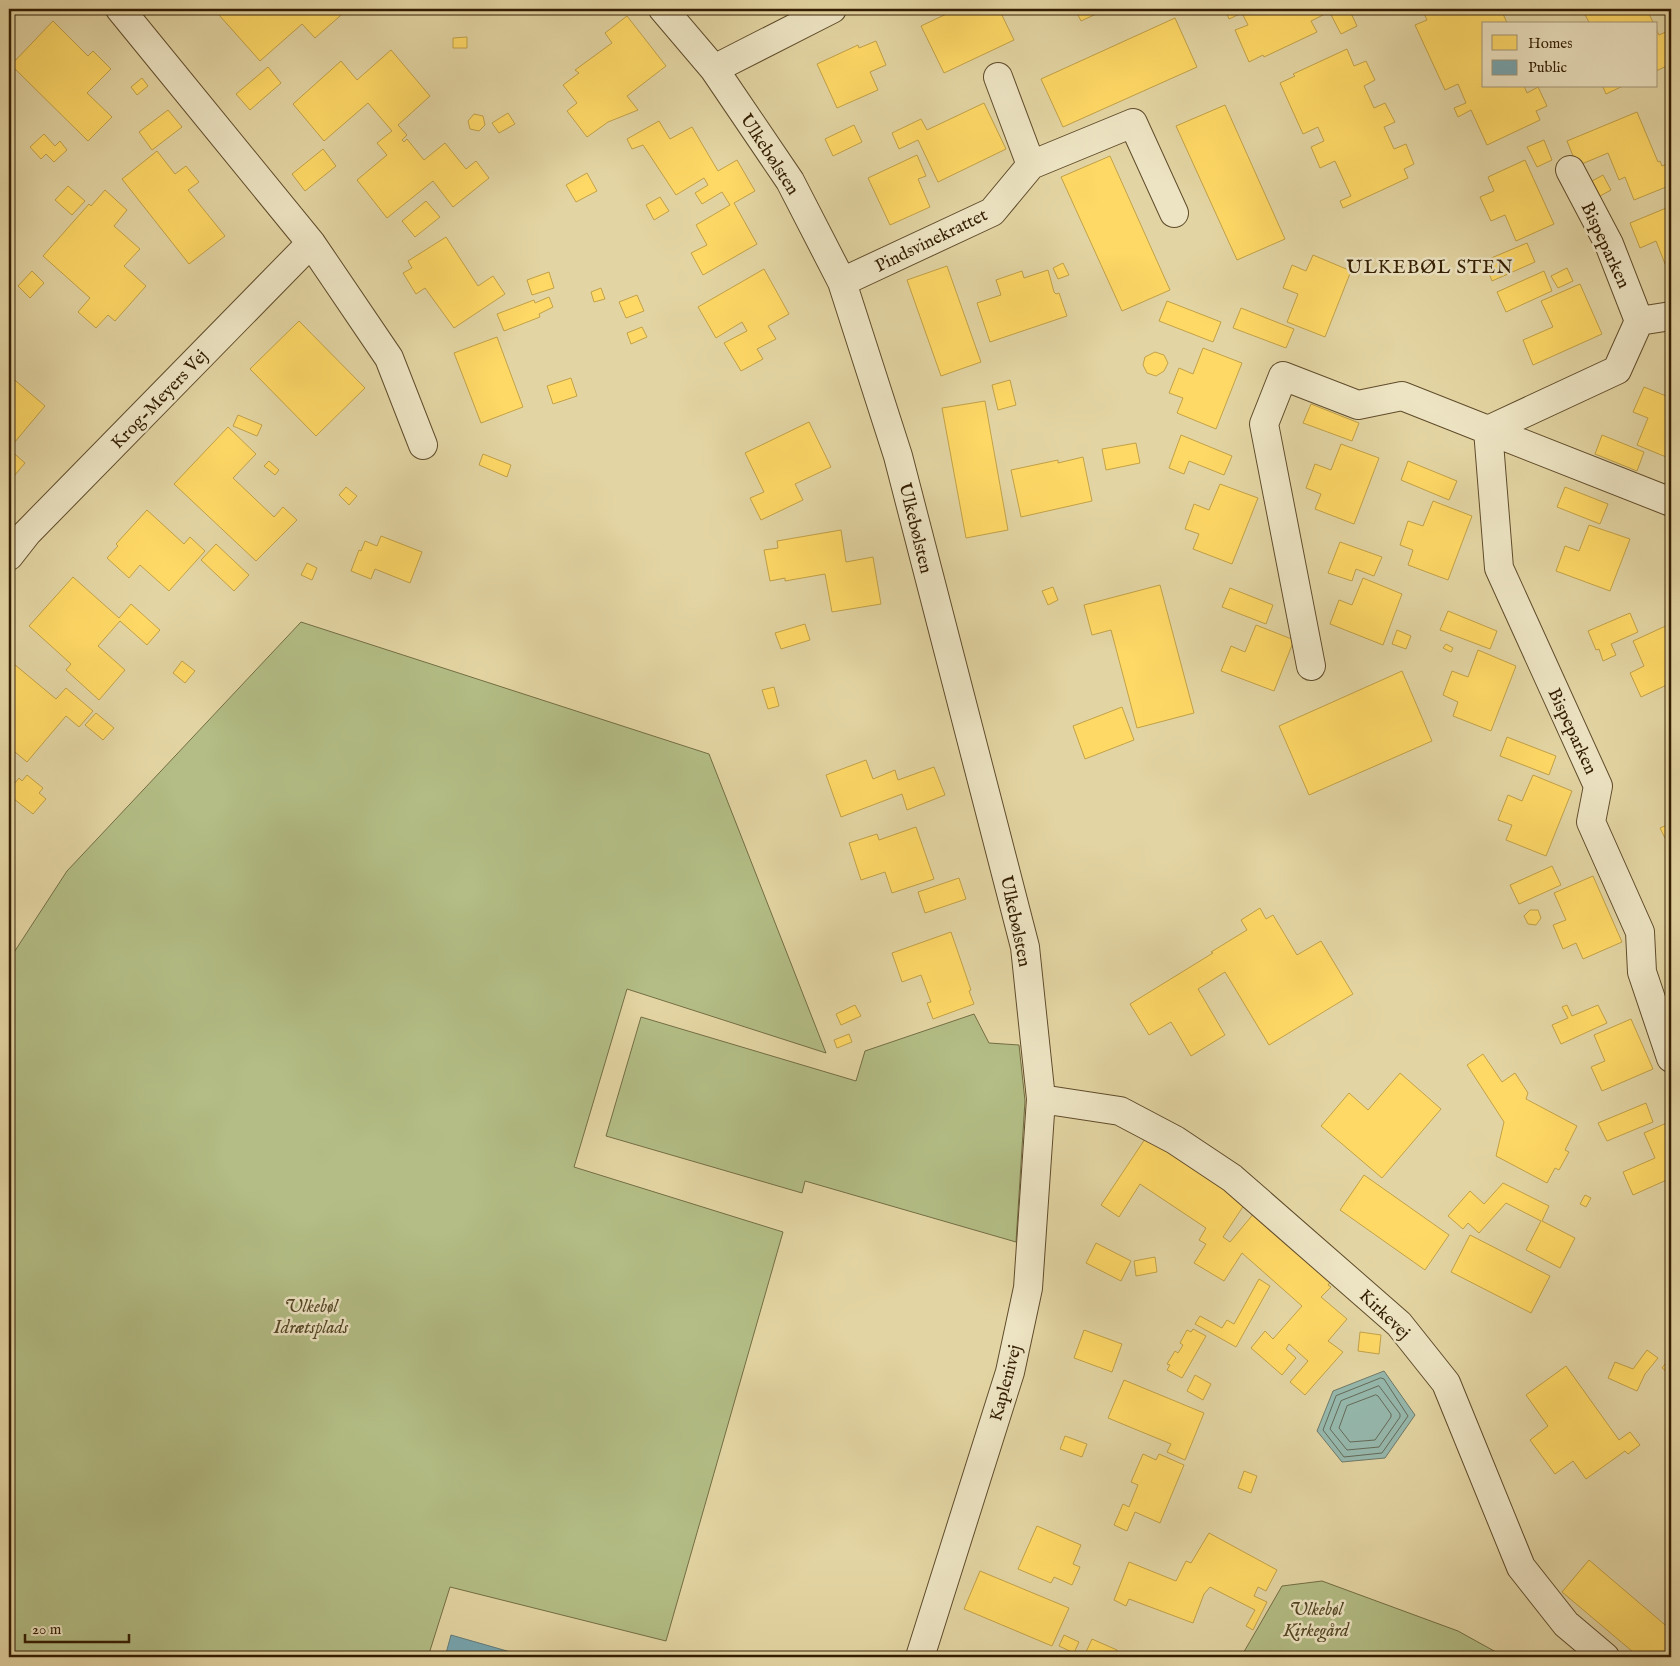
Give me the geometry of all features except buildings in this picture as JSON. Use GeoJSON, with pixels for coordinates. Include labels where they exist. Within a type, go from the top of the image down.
{"type":"FeatureCollection","features":[{"type":"Feature","properties":{"kind":"street"},"geometry":{"type":"LineString","coordinates":[[120,9],[311,243],[389,358],[423,445]]}},
{"type":"Feature","properties":{"kind":"street","name":"Ulkebølsten"},"geometry":{"type":"LineString","coordinates":[[664,9],[714,69],[790,181],[842,282],[898,456],[1025,947],[1040,1099]]}},
{"type":"Feature","properties":{"kind":"street"},"geometry":{"type":"LineString","coordinates":[[714,69],[832,9]]}},
{"type":"Feature","properties":{"kind":"street"},"geometry":{"type":"LineString","coordinates":[[998,76],[1030,165]]}},
{"type":"Feature","properties":{"kind":"street","name":"Pindsvinekrattet"},"geometry":{"type":"LineString","coordinates":[[842,282],[992,212],[1030,165],[1133,123],[1174,213]]}},
{"type":"Feature","properties":{"kind":"street","name":"Bispeparken"},"geometry":{"type":"LineString","coordinates":[[1570,170],[1609,244],[1639,321]]}},
{"type":"Feature","properties":{"kind":"street","name":"Krog-Meyers Vej"},"geometry":{"type":"LineString","coordinates":[[9,556],[28,533],[311,243]]}},
{"type":"Feature","properties":{"kind":"street"},"geometry":{"type":"LineString","coordinates":[[1488,430],[1616,370],[1639,321],[1671,316]]}},
{"type":"Feature","properties":{"kind":"street"},"geometry":{"type":"LineString","coordinates":[[1311,666],[1264,424],[1283,376],[1358,405],[1402,396],[1671,502]]}},
{"type":"Feature","properties":{"kind":"street","name":"Bispeparken"},"geometry":{"type":"LineString","coordinates":[[1488,430],[1498,568],[1598,786],[1591,822],[1640,932],[1642,972],[1671,1058]]}},
{"type":"Feature","properties":{"kind":"street","name":"Kaplenivej"},"geometry":{"type":"LineString","coordinates":[[920,1657],[1010,1372],[1028,1288],[1040,1099]]}},
{"type":"Feature","properties":{"kind":"street","name":"Kirkevej"},"geometry":{"type":"LineString","coordinates":[[1040,1099],[1120,1111],[1175,1140],[1232,1178],[1399,1324],[1446,1383],[1521,1567],[1566,1624],[1605,1657]]}},
{"type":"Feature","properties":{"kind":"green space","name":"Ulkebøl Idrætsplads"},"geometry":{"type":"Polygon","coordinates":[[[301,622],[709,754],[826,1053],[627,989],[574,1167],[783,1232],[666,1641],[450,1587],[428,1657],[9,1657],[9,960],[67,871],[301,622]]]}},
{"type":"Feature","properties":{"kind":"green space"},"geometry":{"type":"Polygon","coordinates":[[[974,1014],[989,1043],[1019,1045],[1025,1101],[1016,1242],[805,1181],[802,1193],[606,1136],[641,1017],[856,1081],[865,1051],[974,1014]]]}},
{"type":"Feature","properties":{"kind":"green space","name":"Ulkebøl Kirkegård"},"geometry":{"type":"Polygon","coordinates":[[[1322,1581],[1458,1631],[1505,1657],[1241,1657],[1282,1586],[1322,1581]]]}},
{"type":"Feature","properties":{"kind":"water"},"geometry":{"type":"Polygon","coordinates":[[[1384,1371],[1415,1415],[1385,1458],[1342,1462],[1317,1431],[1333,1391],[1384,1371]]]}},
{"type":"Feature","properties":{"kind":"district","name":"ULKEBØL STEN"},"geometry":{"type":"Point","coordinates":[1430,266]}}]}
